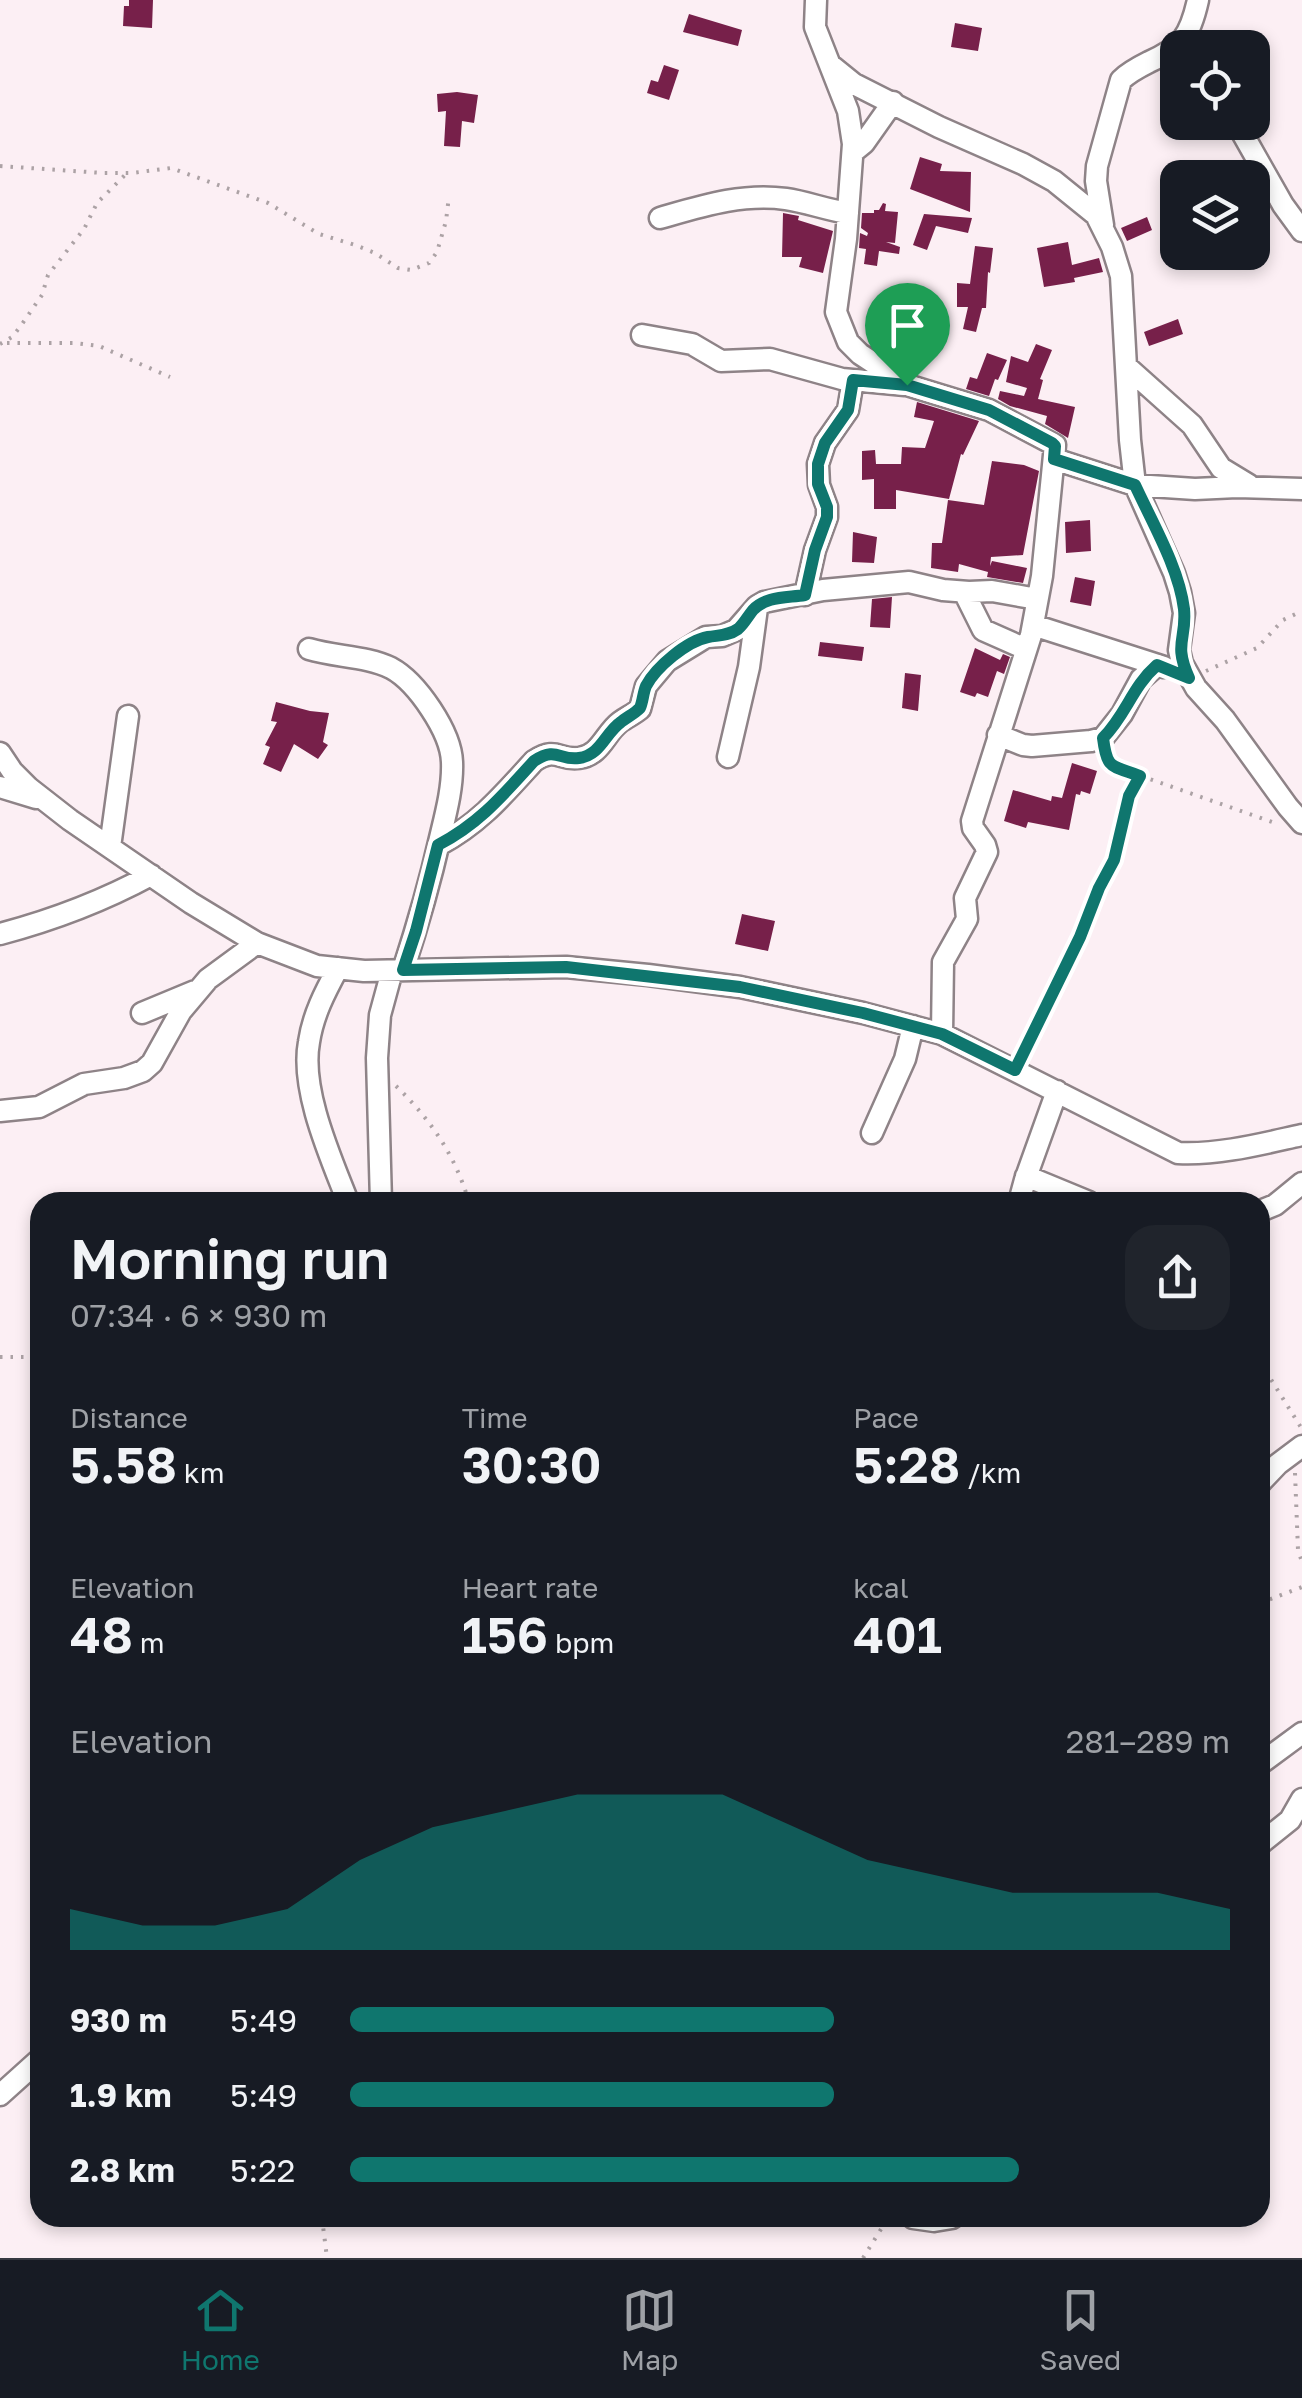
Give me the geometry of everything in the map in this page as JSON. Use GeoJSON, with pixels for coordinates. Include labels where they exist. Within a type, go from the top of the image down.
{"type":"FeatureCollection","features":[{"type":"Feature","properties":{"kind":"street"},"geometry":{"type":"LineString","coordinates":[[816,0],[814,28],[848,111],[853,152],[836,312],[852,347],[907,385]]}},
{"type":"Feature","properties":{"kind":"street"},"geometry":{"type":"LineString","coordinates":[[1192,30],[1198,0]]}},
{"type":"Feature","properties":{"kind":"street"},"geometry":{"type":"LineString","coordinates":[[1104,232],[1097,166],[1121,80],[1160,56]]}},
{"type":"Feature","properties":{"kind":"street"},"geometry":{"type":"LineString","coordinates":[[829,64],[854,84],[1054,181],[1092,210],[1121,276],[1135,485],[1180,592],[1184,612],[1182,663],[1298,826]]}},
{"type":"Feature","properties":{"kind":"street"},"geometry":{"type":"LineString","coordinates":[[853,152],[893,102]]}},
{"type":"Feature","properties":{"kind":"street"},"geometry":{"type":"LineString","coordinates":[[1246,140],[1283,206],[1302,231]]}},
{"type":"Feature","properties":{"kind":"street"},"geometry":{"type":"LineString","coordinates":[[660,218],[741,198],[785,199],[848,212]]}},
{"type":"Feature","properties":{"kind":"street"},"geometry":{"type":"LineString","coordinates":[[642,335],[692,344],[721,361],[770,359],[853,380],[907,385],[989,410],[1055,446],[1038,598],[972,821],[986,855],[965,898],[967,919],[944,962],[942,1034]]}},
{"type":"Feature","properties":{"kind":"street"},"geometry":{"type":"LineString","coordinates":[[1126,366],[1192,425],[1221,468],[1254,488]]}},
{"type":"Feature","properties":{"kind":"street"},"geometry":{"type":"LineString","coordinates":[[805,595],[827,517],[818,484],[818,464],[825,443],[848,410],[853,380]]}},
{"type":"Feature","properties":{"kind":"street"},"geometry":{"type":"LineString","coordinates":[[1054,459],[1135,485],[1302,489]]}},
{"type":"Feature","properties":{"kind":"street"},"geometry":{"type":"LineString","coordinates":[[438,845],[482,818],[534,761],[558,753],[579,758],[599,748],[620,723],[640,708],[646,686],[667,661],[706,637],[736,630],[757,606],[783,597],[908,582],[964,592],[992,591],[1038,598]]}},
{"type":"Feature","properties":{"kind":"street"},"geometry":{"type":"LineString","coordinates":[[964,592],[983,630],[1026,649]]}},
{"type":"Feature","properties":{"kind":"street"},"geometry":{"type":"LineString","coordinates":[[728,756],[749,667],[757,606]]}},
{"type":"Feature","properties":{"kind":"street"},"geometry":{"type":"LineString","coordinates":[[1032,625],[1189,678]]}},
{"type":"Feature","properties":{"kind":"street"},"geometry":{"type":"LineString","coordinates":[[309,649],[388,667],[404,676],[430,708],[450,745],[448,807],[416,931],[380,1015],[380,1192]]}},
{"type":"Feature","properties":{"kind":"street"},"geometry":{"type":"LineString","coordinates":[[998,735],[1032,746],[1103,738],[1142,679],[1157,665]]}},
{"type":"Feature","properties":{"kind":"street"},"geometry":{"type":"LineString","coordinates":[[110,847],[128,716]]}},
{"type":"Feature","properties":{"kind":"street"},"geometry":{"type":"LineString","coordinates":[[0,753],[12,771],[44,800],[192,903],[257,942],[317,966],[397,970],[566,967],[740,987],[942,1034],[1178,1152],[1195,1154],[1242,1148],[1302,1135]]}},
{"type":"Feature","properties":{"kind":"street"},"geometry":{"type":"LineString","coordinates":[[0,786],[44,800]]}},
{"type":"Feature","properties":{"kind":"street"},"geometry":{"type":"LineString","coordinates":[[0,934],[96,902],[151,875]]}},
{"type":"Feature","properties":{"kind":"street"},"geometry":{"type":"LineString","coordinates":[[0,1111],[39,1107],[84,1084],[143,1071],[152,1063],[181,1010],[232,960],[257,942]]}},
{"type":"Feature","properties":{"kind":"street"},"geometry":{"type":"LineString","coordinates":[[338,968],[321,999],[308,1044],[310,1084],[319,1123],[344,1192]]}},
{"type":"Feature","properties":{"kind":"street"},"geometry":{"type":"LineString","coordinates":[[142,1013],[200,989]]}},
{"type":"Feature","properties":{"kind":"street"},"geometry":{"type":"LineString","coordinates":[[872,1133],[905,1059],[913,1026]]}},
{"type":"Feature","properties":{"kind":"street"},"geometry":{"type":"LineString","coordinates":[[1022,1192],[1057,1091]]}},
{"type":"Feature","properties":{"kind":"street"},"geometry":{"type":"LineString","coordinates":[[1026,1176],[1065,1192]]}},
{"type":"Feature","properties":{"kind":"street"},"geometry":{"type":"LineString","coordinates":[[1270,1206],[1302,1183]]}},
{"type":"Feature","properties":{"kind":"street"},"geometry":{"type":"LineString","coordinates":[[1270,1472],[1298,1449]]}},
{"type":"Feature","properties":{"kind":"street"},"geometry":{"type":"LineString","coordinates":[[1270,1757],[1302,1733]]}},
{"type":"Feature","properties":{"kind":"street"},"geometry":{"type":"LineString","coordinates":[[1270,1836],[1290,1820],[1302,1798]]}},
{"type":"Feature","properties":{"kind":"street"},"geometry":{"type":"LineString","coordinates":[[0,2095],[30,2068]]}},
{"type":"Feature","properties":{"kind":"path"},"geometry":{"type":"LineString","coordinates":[[0,166],[128,172],[163,168],[186,172],[268,203],[319,234],[411,270],[429,263],[437,252],[449,196]]}},
{"type":"Feature","properties":{"kind":"path"},"geometry":{"type":"LineString","coordinates":[[1,344],[12,337],[35,307],[48,275],[84,229],[97,202],[128,172]]}},
{"type":"Feature","properties":{"kind":"path"},"geometry":{"type":"LineString","coordinates":[[1,344],[75,342],[99,346],[170,377]]}},
{"type":"Feature","properties":{"kind":"path"},"geometry":{"type":"LineString","coordinates":[[1189,678],[1257,648],[1278,624],[1302,611]]}},
{"type":"Feature","properties":{"kind":"path"},"geometry":{"type":"LineString","coordinates":[[1103,738],[1110,765],[1185,793],[1298,826]]}},
{"type":"Feature","properties":{"kind":"path"},"geometry":{"type":"LineString","coordinates":[[1015,1070],[1114,860],[1129,796],[1140,776]]}},
{"type":"Feature","properties":{"kind":"path"},"geometry":{"type":"LineString","coordinates":[[378,1069],[425,1115],[458,1169],[465,1192]]}},
{"type":"Feature","properties":{"kind":"path"},"geometry":{"type":"LineString","coordinates":[[0,1356],[30,1357]]}},
{"type":"Feature","properties":{"kind":"path"},"geometry":{"type":"LineString","coordinates":[[1270,1378],[1302,1429]]}},
{"type":"Feature","properties":{"kind":"path"},"geometry":{"type":"LineString","coordinates":[[1298,1449],[1298,1550],[1302,1562]]}},
{"type":"Feature","properties":{"kind":"path"},"geometry":{"type":"LineString","coordinates":[[1270,1599],[1302,1587]]}},
{"type":"Feature","properties":{"kind":"path"},"geometry":{"type":"LineString","coordinates":[[323,2227],[327,2258]]}},
{"type":"Feature","properties":{"kind":"path"},"geometry":{"type":"LineString","coordinates":[[863,2258],[882,2227]]}},
{"type":"Feature","properties":{"kind":"building"},"geometry":{"type":"Polygon","coordinates":[[[129,0],[153,0],[152,28],[123,26],[124,6],[129,6],[129,0]]]}},
{"type":"Feature","properties":{"kind":"building"},"geometry":{"type":"Polygon","coordinates":[[[689,14],[742,30],[738,46],[683,32],[689,14]]]}},
{"type":"Feature","properties":{"kind":"building"},"geometry":{"type":"Polygon","coordinates":[[[955,23],[982,28],[978,51],[951,47],[955,23]]]}},
{"type":"Feature","properties":{"kind":"building"},"geometry":{"type":"Polygon","coordinates":[[[664,65],[679,70],[669,100],[647,93],[651,80],[658,82],[664,65]]]}},
{"type":"Feature","properties":{"kind":"building"},"geometry":{"type":"Polygon","coordinates":[[[437,94],[478,95],[474,123],[462,121],[460,147],[444,146],[446,111],[438,112],[437,94]]]}},
{"type":"Feature","properties":{"kind":"building"},"geometry":{"type":"Polygon","coordinates":[[[920,157],[942,164],[940,171],[971,172],[970,212],[910,189],[920,157]]]}},
{"type":"Feature","properties":{"kind":"building"},"geometry":{"type":"Polygon","coordinates":[[[883,203],[885,211],[898,212],[895,243],[886,242],[900,247],[899,254],[879,251],[877,266],[864,264],[866,249],[859,248],[860,233],[868,233],[861,228],[862,213],[874,213],[883,203]]]}},
{"type":"Feature","properties":{"kind":"building"},"geometry":{"type":"Polygon","coordinates":[[[783,213],[833,231],[823,273],[799,267],[802,257],[782,257],[783,213]]]}},
{"type":"Feature","properties":{"kind":"building"},"geometry":{"type":"Polygon","coordinates":[[[924,214],[972,218],[968,233],[936,226],[927,250],[913,245],[924,214]]]}},
{"type":"Feature","properties":{"kind":"building"},"geometry":{"type":"Polygon","coordinates":[[[1147,217],[1152,230],[1127,241],[1121,228],[1147,217]]]}},
{"type":"Feature","properties":{"kind":"building"},"geometry":{"type":"Polygon","coordinates":[[[1068,242],[1072,265],[1099,258],[1103,272],[1044,287],[1037,248],[1068,242]]]}},
{"type":"Feature","properties":{"kind":"building"},"geometry":{"type":"Polygon","coordinates":[[[975,246],[993,248],[986,308],[982,308],[976,332],[963,329],[968,307],[957,307],[957,283],[970,284],[975,246]]]}},
{"type":"Feature","properties":{"kind":"building"},"geometry":{"type":"Polygon","coordinates":[[[1178,319],[1183,334],[1149,346],[1144,332],[1178,319]]]}},
{"type":"Feature","properties":{"kind":"building"},"geometry":{"type":"Polygon","coordinates":[[[1036,344],[1052,350],[1040,379],[1043,380],[1038,399],[1075,407],[1068,438],[1045,424],[1047,416],[998,399],[1000,391],[1024,396],[1027,388],[1006,382],[1011,356],[1028,362],[1036,344]]]}},
{"type":"Feature","properties":{"kind":"building"},"geometry":{"type":"Polygon","coordinates":[[[987,353],[1007,360],[989,396],[966,389],[970,377],[977,379],[987,353]]]}},
{"type":"Feature","properties":{"kind":"building"},"geometry":{"type":"Polygon","coordinates":[[[917,402],[979,421],[961,454],[949,499],[896,490],[896,509],[874,509],[874,479],[862,480],[862,451],[875,450],[876,464],[901,464],[902,447],[925,448],[934,421],[914,417],[917,402]]]}},
{"type":"Feature","properties":{"kind":"building"},"geometry":{"type":"Polygon","coordinates":[[[992,461],[1039,471],[1023,555],[991,557],[990,566],[992,561],[1027,568],[1023,583],[987,577],[988,572],[959,564],[958,572],[931,568],[932,543],[942,543],[948,500],[984,505],[992,461]]]}},
{"type":"Feature","properties":{"kind":"building"},"geometry":{"type":"Polygon","coordinates":[[[1090,520],[1091,551],[1066,553],[1065,522],[1090,520]]]}},
{"type":"Feature","properties":{"kind":"building"},"geometry":{"type":"Polygon","coordinates":[[[853,532],[877,537],[874,563],[852,562],[853,532]]]}},
{"type":"Feature","properties":{"kind":"building"},"geometry":{"type":"Polygon","coordinates":[[[1075,577],[1095,581],[1091,606],[1070,602],[1075,577]]]}},
{"type":"Feature","properties":{"kind":"building"},"geometry":{"type":"Polygon","coordinates":[[[892,597],[890,628],[870,627],[872,599],[892,597]]]}},
{"type":"Feature","properties":{"kind":"building"},"geometry":{"type":"Polygon","coordinates":[[[820,642],[864,647],[862,661],[818,656],[820,642]]]}},
{"type":"Feature","properties":{"kind":"building"},"geometry":{"type":"Polygon","coordinates":[[[975,648],[1000,660],[1003,654],[1010,657],[1004,674],[997,671],[988,697],[960,692],[975,648]]]}},
{"type":"Feature","properties":{"kind":"building"},"geometry":{"type":"Polygon","coordinates":[[[905,673],[921,675],[918,711],[902,708],[905,673]]]}},
{"type":"Feature","properties":{"kind":"building"},"geometry":{"type":"Polygon","coordinates":[[[276,702],[329,713],[323,742],[328,745],[318,759],[294,744],[281,772],[263,764],[270,747],[265,745],[277,722],[271,721],[276,702]]]}},
{"type":"Feature","properties":{"kind":"building"},"geometry":{"type":"Polygon","coordinates":[[[1072,763],[1097,771],[1090,794],[1076,794],[1069,830],[1028,822],[1026,828],[1004,821],[1013,790],[1051,801],[1052,796],[1062,798],[1072,763]]]}},
{"type":"Feature","properties":{"kind":"building"},"geometry":{"type":"Polygon","coordinates":[[[742,914],[775,921],[768,951],[735,944],[742,914]]]}},
{"type":"Feature","properties":{"kind":"route"},"geometry":{"type":"LineString","coordinates":[[853,380],[907,385],[989,410],[1052,443],[1054,459],[1135,485],[1174,572],[1184,612],[1180,650],[1189,678],[1157,665],[1142,679],[1103,738],[1110,765],[1140,776],[1125,808],[1114,860],[1015,1070],[942,1034],[740,987],[566,967],[403,970],[438,845],[482,818],[534,761],[558,753],[579,758],[599,748],[620,723],[640,708],[652,676],[684,649],[706,637],[736,630],[764,602],[805,595],[827,517],[818,484],[821,450],[848,410],[853,380]]}}]}
